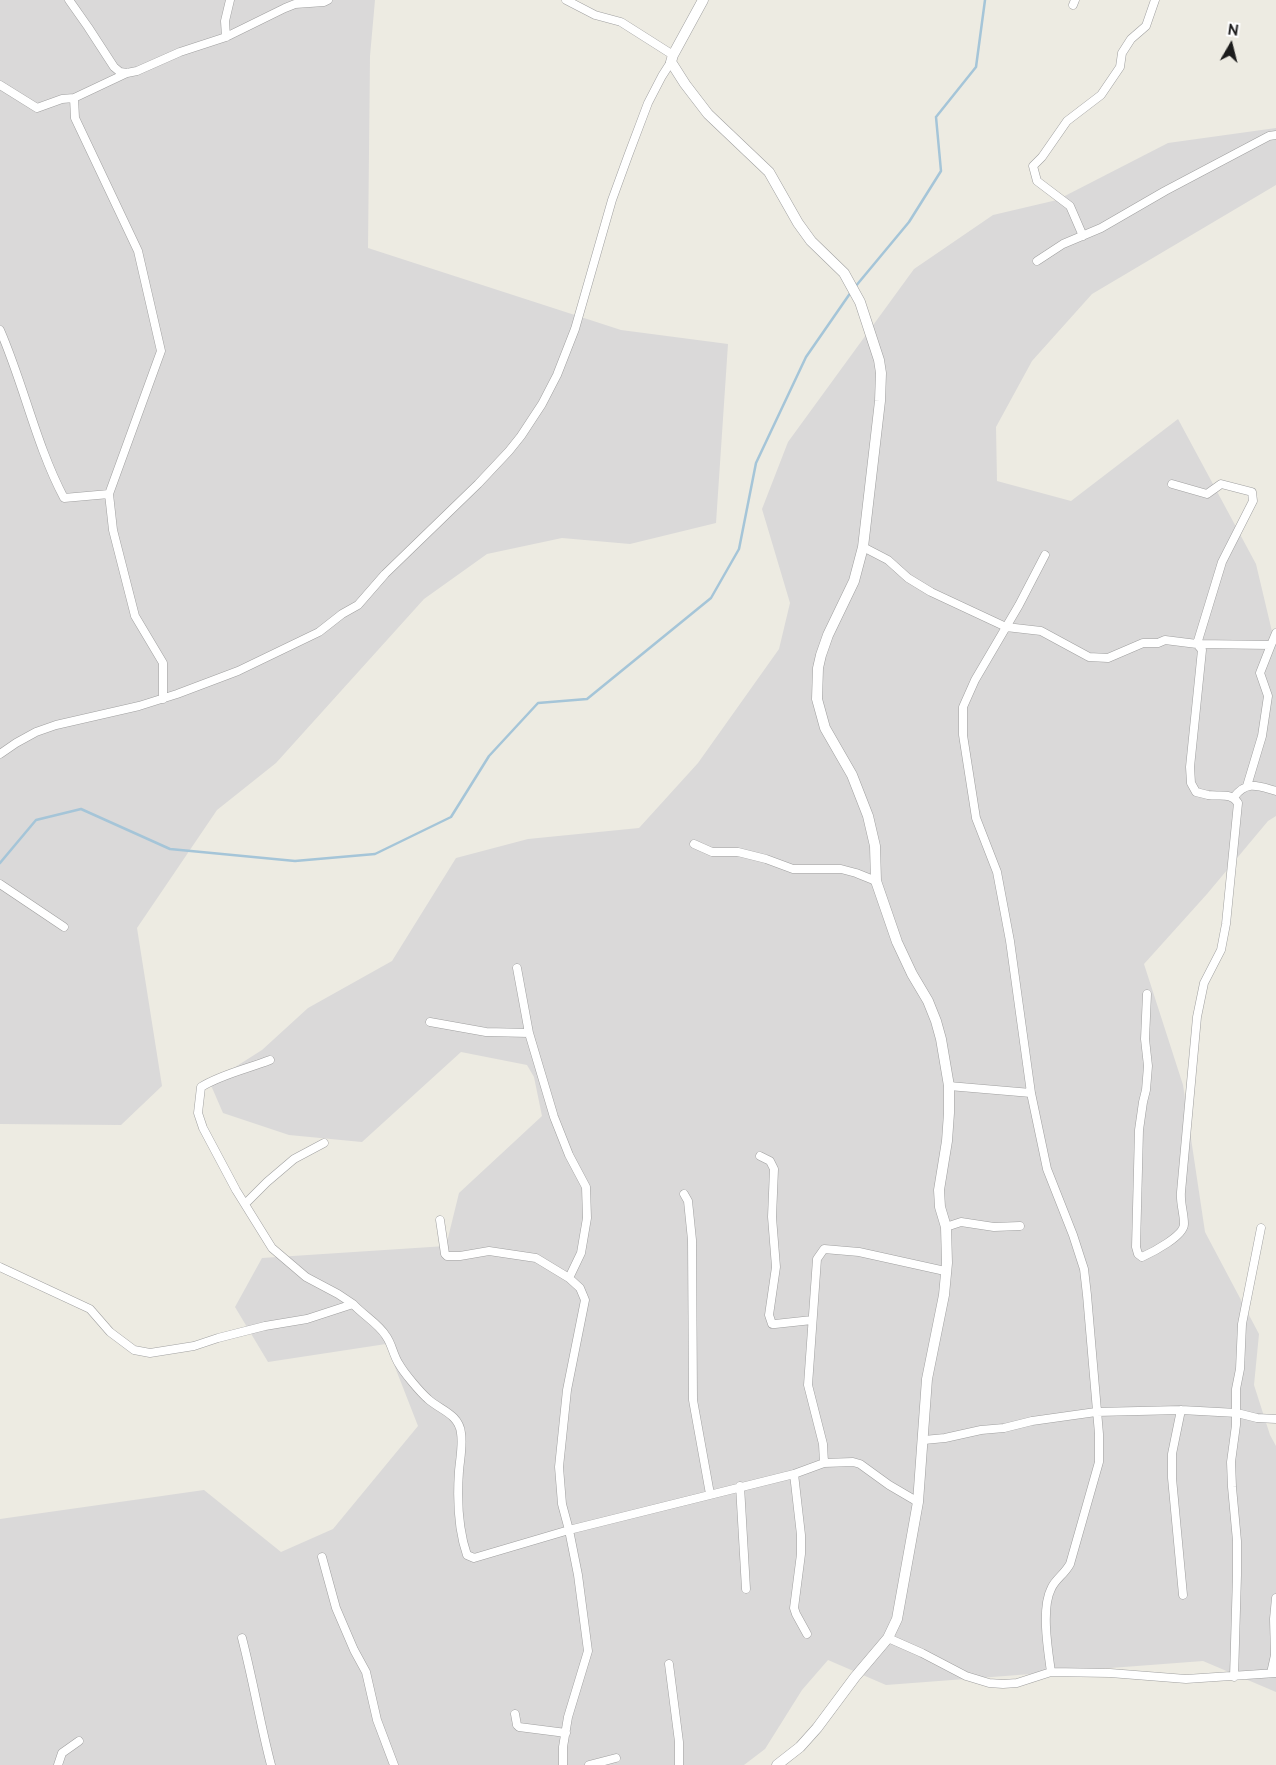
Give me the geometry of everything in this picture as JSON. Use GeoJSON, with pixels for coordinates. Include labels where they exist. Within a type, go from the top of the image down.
{"type":"FeatureCollection","features":[{"type":"Feature","properties":{"kind":"street"},"geometry":{"type":"LineString","coordinates":[[69,0],[114,68],[120,72],[127,73]]}},
{"type":"Feature","properties":{"kind":"street"},"geometry":{"type":"LineString","coordinates":[[226,38],[225,20],[230,0]]}},
{"type":"Feature","properties":{"kind":"street"},"geometry":{"type":"LineString","coordinates":[[0,85],[37,108],[62,99],[74,98],[127,73],[137,71],[180,52],[226,38],[295,4],[324,2],[328,0]]}},
{"type":"Feature","properties":{"kind":"street"},"geometry":{"type":"LineString","coordinates":[[566,0],[595,15],[621,22],[672,59],[685,84],[708,114],[769,172],[798,223],[811,241],[844,273],[860,302],[879,360],[881,373],[880,401],[863,547],[854,580],[828,635],[821,655],[818,668],[817,699],[825,728],[852,776],[868,816],[875,846],[876,881],[897,942],[936,1021],[941,1039],[949,1086],[947,1142],[940,1190],[940,1206],[946,1227],[944,1295],[927,1379],[918,1502],[897,1619],[888,1638],[855,1677],[817,1728],[800,1747],[777,1765]]}},
{"type":"Feature","properties":{"kind":"street"},"geometry":{"type":"LineString","coordinates":[[0,754],[36,732],[56,725],[163,699],[238,671],[319,632],[342,614],[358,605],[385,574],[509,452],[542,404],[567,351],[622,174],[648,103],[703,0]]}},
{"type":"Feature","properties":{"kind":"street"},"geometry":{"type":"LineString","coordinates":[[1083,236],[1070,206],[1037,181],[1033,166],[1042,157],[1067,121],[1101,95],[1120,67],[1122,53],[1131,40],[1146,26],[1155,0]]}},
{"type":"Feature","properties":{"kind":"street"},"geometry":{"type":"LineString","coordinates":[[74,98],[75,118],[138,251],[161,350],[109,494],[113,530],[135,616],[164,663],[163,699]]}},
{"type":"Feature","properties":{"kind":"street"},"geometry":{"type":"LineString","coordinates":[[1037,261],[1063,244],[1101,228],[1165,191],[1268,136],[1276,135]]}},
{"type":"Feature","properties":{"kind":"street"},"geometry":{"type":"LineString","coordinates":[[0,330],[13,360],[53,477],[64,498],[109,494]]}},
{"type":"Feature","properties":{"kind":"street"},"geometry":{"type":"LineString","coordinates":[[1172,484],[1207,494],[1221,484],[1252,492],[1253,501],[1222,562],[1197,644]]}},
{"type":"Feature","properties":{"kind":"street"},"geometry":{"type":"LineString","coordinates":[[863,547],[888,560],[908,578],[931,592],[1006,627],[1041,630],[1090,657],[1108,658],[1143,643],[1165,640],[1197,644],[1271,645]]}},
{"type":"Feature","properties":{"kind":"street"},"geometry":{"type":"LineString","coordinates":[[1045,555],[963,707],[963,735],[976,818],[997,872],[1010,941],[1031,1093],[1047,1169],[1084,1269],[1087,1295],[1099,1434],[1099,1462],[1070,1564],[1065,1573],[1051,1588],[1049,1596],[1046,1628],[1050,1672]]}},
{"type":"Feature","properties":{"kind":"street"},"geometry":{"type":"LineString","coordinates":[[1247,786],[1262,736],[1268,696],[1260,673],[1276,633]]}},
{"type":"Feature","properties":{"kind":"street"},"geometry":{"type":"LineString","coordinates":[[1147,994],[1145,1039],[1148,1066],[1139,1130],[1137,1176],[1136,1247],[1138,1254],[1142,1257],[1182,1232],[1184,1225],[1180,1201],[1197,1017],[1204,982],[1221,950],[1226,924],[1238,803],[1234,798],[1196,792],[1191,783],[1190,767],[1202,650],[1197,644]]}},
{"type":"Feature","properties":{"kind":"street"},"geometry":{"type":"LineString","coordinates":[[1234,798],[1240,789],[1247,786],[1259,786],[1276,791]]}},
{"type":"Feature","properties":{"kind":"street"},"geometry":{"type":"LineString","coordinates":[[694,844],[712,852],[738,852],[766,859],[793,869],[841,869],[876,881]]}},
{"type":"Feature","properties":{"kind":"street"},"geometry":{"type":"LineString","coordinates":[[0,884],[64,927]]}},
{"type":"Feature","properties":{"kind":"street"},"geometry":{"type":"LineString","coordinates":[[517,968],[529,1033],[554,1117],[569,1155],[586,1187],[587,1218],[581,1253],[569,1278]]}},
{"type":"Feature","properties":{"kind":"street"},"geometry":{"type":"LineString","coordinates":[[430,1022],[486,1032],[529,1033]]}},
{"type":"Feature","properties":{"kind":"street"},"geometry":{"type":"LineString","coordinates":[[270,1060],[201,1087],[198,1113],[203,1128],[272,1248],[306,1277],[353,1304],[366,1318],[380,1327],[387,1337],[398,1363],[423,1394],[432,1403],[454,1418],[460,1425],[462,1435],[457,1494],[463,1542],[468,1555],[474,1558],[569,1530],[794,1474],[824,1463],[845,1461],[860,1464],[889,1485],[918,1502]]}},
{"type":"Feature","properties":{"kind":"street"},"geometry":{"type":"LineString","coordinates":[[949,1086],[1031,1093]]}},
{"type":"Feature","properties":{"kind":"street"},"geometry":{"type":"LineString","coordinates":[[245,1204],[294,1159],[324,1143]]}},
{"type":"Feature","properties":{"kind":"street"},"geometry":{"type":"LineString","coordinates":[[760,1156],[770,1161],[774,1169],[772,1217],[776,1267],[768,1315],[772,1324],[812,1320]]}},
{"type":"Feature","properties":{"kind":"street"},"geometry":{"type":"LineString","coordinates":[[684,1194],[688,1201],[692,1240],[693,1400],[710,1494]]}},
{"type":"Feature","properties":{"kind":"street"},"geometry":{"type":"LineString","coordinates":[[440,1220],[445,1254],[448,1256],[489,1251],[536,1258],[569,1278],[580,1288],[585,1300],[567,1390],[559,1467],[562,1504],[578,1575],[588,1651],[568,1717],[563,1747],[563,1765]]}},
{"type":"Feature","properties":{"kind":"street"},"geometry":{"type":"LineString","coordinates":[[946,1227],[961,1222],[994,1227],[1020,1226]]}},
{"type":"Feature","properties":{"kind":"street"},"geometry":{"type":"LineString","coordinates":[[1234,1677],[1237,1541],[1231,1474],[1237,1413],[1236,1389],[1242,1346],[1242,1324],[1261,1228]]}},
{"type":"Feature","properties":{"kind":"street"},"geometry":{"type":"LineString","coordinates":[[824,1463],[823,1444],[808,1385],[817,1259],[824,1249],[860,1252],[945,1271]]}},
{"type":"Feature","properties":{"kind":"street"},"geometry":{"type":"LineString","coordinates":[[0,1267],[90,1310],[110,1332],[134,1350],[150,1353],[194,1346],[265,1326],[307,1319],[353,1304]]}},
{"type":"Feature","properties":{"kind":"street"},"geometry":{"type":"LineString","coordinates":[[1182,1410],[1172,1454],[1172,1478],[1183,1595]]}},
{"type":"Feature","properties":{"kind":"street"},"geometry":{"type":"LineString","coordinates":[[924,1440],[1096,1412],[1182,1410],[1237,1413],[1256,1418],[1276,1419]]}},
{"type":"Feature","properties":{"kind":"street"},"geometry":{"type":"LineString","coordinates":[[794,1474],[801,1535],[801,1554],[794,1608],[807,1634]]}},
{"type":"Feature","properties":{"kind":"street"},"geometry":{"type":"LineString","coordinates":[[740,1486],[746,1589]]}},
{"type":"Feature","properties":{"kind":"street"},"geometry":{"type":"LineString","coordinates":[[322,1557],[336,1608],[354,1650],[366,1672],[377,1720],[394,1765]]}},
{"type":"Feature","properties":{"kind":"street"},"geometry":{"type":"LineString","coordinates":[[888,1638],[966,1676],[989,1683],[1017,1683],[1050,1672],[1186,1679],[1274,1673],[1276,1598]]}},
{"type":"Feature","properties":{"kind":"street"},"geometry":{"type":"LineString","coordinates":[[242,1638],[271,1765]]}},
{"type":"Feature","properties":{"kind":"street"},"geometry":{"type":"LineString","coordinates":[[669,1664],[679,1742],[679,1765]]}},
{"type":"Feature","properties":{"kind":"street"},"geometry":{"type":"LineString","coordinates":[[515,1714],[519,1727],[566,1733]]}},
{"type":"Feature","properties":{"kind":"street"},"geometry":{"type":"LineString","coordinates":[[58,1765],[62,1753],[79,1741]]}},
{"type":"Feature","properties":{"kind":"street"},"geometry":{"type":"LineString","coordinates":[[589,1765],[616,1758]]}},
{"type":"Feature","properties":{"kind":"shaded area"},"geometry":{"type":"Polygon","coordinates":[[[0,0],[375,0],[370,56],[368,248],[621,330],[728,344],[716,523],[630,544],[562,538],[487,554],[424,599],[276,763],[217,810],[137,928],[162,1086],[121,1125],[0,1124],[0,0]]]}},
{"type":"Feature","properties":{"kind":"shaded area"},"geometry":{"type":"Polygon","coordinates":[[[1276,128],[1276,185],[1092,294],[1032,361],[996,427],[997,481],[1071,501],[1178,419],[1256,564],[1276,643],[1276,816],[1268,821],[1207,894],[1144,964],[1183,1085],[1205,1232],[1259,1334],[1254,1385],[1270,1435],[1276,1446],[1276,1692],[1203,1661],[886,1685],[828,1660],[802,1690],[765,1749],[744,1765],[0,1765],[0,1519],[204,1490],[281,1552],[333,1529],[418,1426],[386,1344],[268,1362],[235,1307],[262,1258],[446,1246],[459,1193],[542,1116],[534,1077],[527,1065],[461,1052],[362,1142],[289,1135],[223,1113],[210,1083],[262,1050],[308,1008],[392,961],[456,858],[528,839],[639,828],[698,763],[779,649],[790,603],[762,509],[788,442],[914,269],[993,215],[1057,200],[1168,143],[1276,128]]]}},
{"type":"Feature","properties":{"kind":"waterway"},"geometry":{"type":"LineString","coordinates":[[855,287],[909,222],[941,171],[936,117],[976,67],[985,0]]}},
{"type":"Feature","properties":{"kind":"waterway"},"geometry":{"type":"LineString","coordinates":[[0,863],[36,820],[81,809],[170,849],[295,861],[375,854],[451,817],[489,756],[538,703],[587,699],[711,598],[739,549],[756,463],[806,357],[851,292]]}}]}
